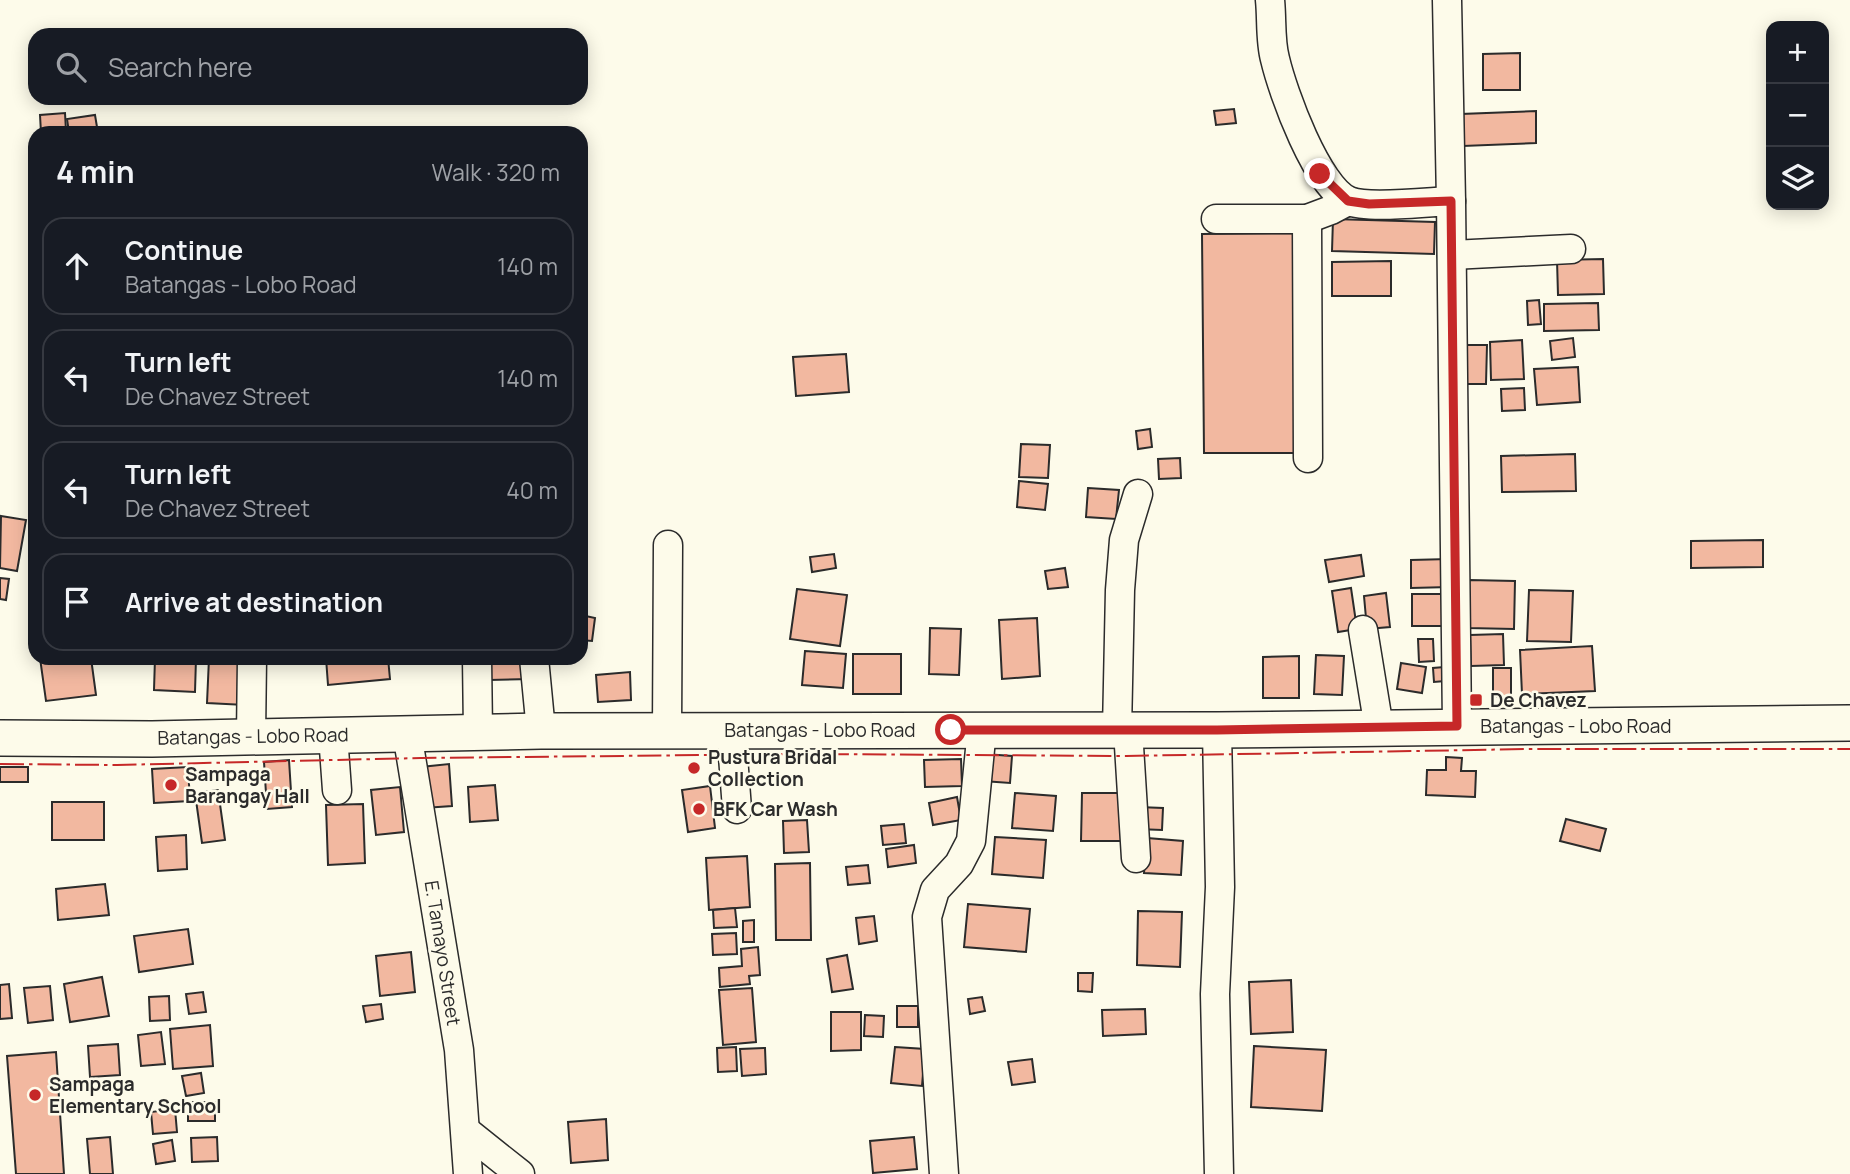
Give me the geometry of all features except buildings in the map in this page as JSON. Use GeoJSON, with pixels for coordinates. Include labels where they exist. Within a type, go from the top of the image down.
{"type":"FeatureCollection","features":[{"type":"Feature","properties":{"kind":"main road","name":"Batangas - Lobo Road"},"geometry":{"type":"LineString","coordinates":[[0,738],[541,731],[1217,730],[1850,723]]}},
{"type":"Feature","properties":{"kind":"street"},"geometry":{"type":"LineString","coordinates":[[1270,0],[1274,58],[1304,140],[1320,174],[1348,201],[1369,204],[1451,201]]}},
{"type":"Feature","properties":{"kind":"street"},"geometry":{"type":"LineString","coordinates":[[1447,0],[1457,726]]}},
{"type":"Feature","properties":{"kind":"street"},"geometry":{"type":"LineString","coordinates":[[1216,219],[1307,219],[1348,201]]}},
{"type":"Feature","properties":{"kind":"street"},"geometry":{"type":"LineString","coordinates":[[1307,219],[1308,458]]}},
{"type":"Feature","properties":{"kind":"street"},"geometry":{"type":"LineString","coordinates":[[1452,255],[1571,249]]}},
{"type":"Feature","properties":{"kind":"street"},"geometry":{"type":"LineString","coordinates":[[1136,858],[1122,730],[1120,590],[1124,540],[1138,494]]}},
{"type":"Feature","properties":{"kind":"street"},"geometry":{"type":"LineString","coordinates":[[667,730],[668,545]]}},
{"type":"Feature","properties":{"kind":"street"},"geometry":{"type":"LineString","coordinates":[[1363,631],[1379,728]]}},
{"type":"Feature","properties":{"kind":"street"},"geometry":{"type":"LineString","coordinates":[[251,736],[252,665]]}},
{"type":"Feature","properties":{"kind":"street"},"geometry":{"type":"LineString","coordinates":[[477,665],[478,732]]}},
{"type":"Feature","properties":{"kind":"street"},"geometry":{"type":"LineString","coordinates":[[535,665],[541,731]]}},
{"type":"Feature","properties":{"kind":"street"},"geometry":{"type":"LineString","coordinates":[[944,1174],[927,917],[934,890],[959,864],[971,841],[982,729]]}},
{"type":"Feature","properties":{"kind":"street"},"geometry":{"type":"LineString","coordinates":[[731,730],[737,809]]}},
{"type":"Feature","properties":{"kind":"street"},"geometry":{"type":"LineString","coordinates":[[1217,730],[1220,887],[1215,994],[1219,1174]]}},
{"type":"Feature","properties":{"kind":"street","name":"E. Tamayo Street"},"geometry":{"type":"LineString","coordinates":[[407,733],[459,1050],[468,1174]]}},
{"type":"Feature","properties":{"kind":"street"},"geometry":{"type":"LineString","coordinates":[[333,735],[337,790]]}},
{"type":"Feature","properties":{"kind":"street"},"geometry":{"type":"LineString","coordinates":[[466,1131],[520,1174]]}},
{"type":"Feature","properties":{"kind":"power"},"geometry":{"type":"LineString","coordinates":[[0,764],[117,765],[421,758],[803,754],[1126,756],[1530,749],[1850,749]]}},
{"type":"Feature","properties":{"kind":"place","name":"De Chavez"},"geometry":{"type":"Point","coordinates":[1476,700]}},
{"type":"Feature","properties":{"kind":"place","name":"Pustura Bridal Collection"},"geometry":{"type":"Point","coordinates":[694,768]}},
{"type":"Feature","properties":{"kind":"place","name":"Sampaga Barangay Hall"},"geometry":{"type":"Point","coordinates":[171,785]}},
{"type":"Feature","properties":{"kind":"place","name":"BFK Car Wash"},"geometry":{"type":"Point","coordinates":[699,809]}},
{"type":"Feature","properties":{"kind":"place","name":"Sampaga Elementary School"},"geometry":{"type":"Point","coordinates":[35,1095]}},
{"type":"Feature","properties":{"kind":"route"},"geometry":{"type":"LineString","coordinates":[[951,730],[1217,730],[1457,726],[1451,201],[1369,204],[1348,201],[1320,174]]}}]}
